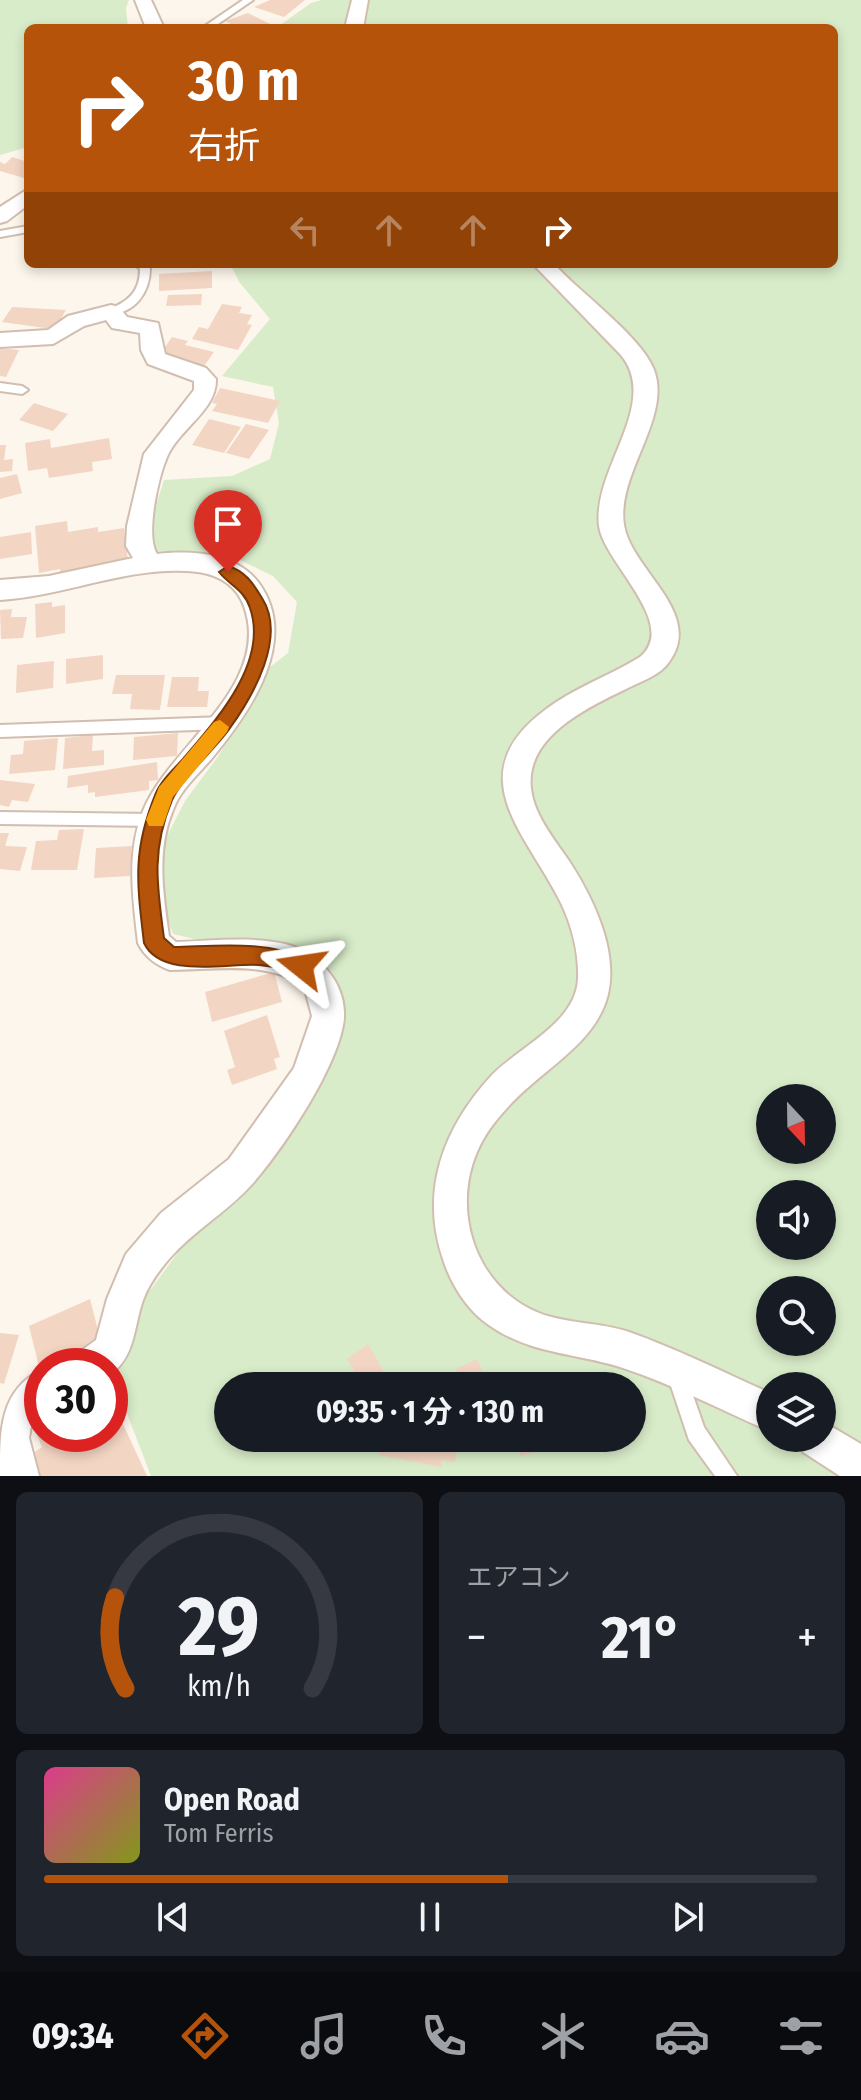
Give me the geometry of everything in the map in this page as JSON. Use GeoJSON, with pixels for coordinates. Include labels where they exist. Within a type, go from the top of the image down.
{"type":"FeatureCollection","features":[{"type":"Feature","properties":{"kind":"street"},"geometry":{"type":"LineString","coordinates":[[143,0],[153,24]]}},
{"type":"Feature","properties":{"kind":"street"},"geometry":{"type":"LineString","coordinates":[[355,24],[360,0]]}},
{"type":"Feature","properties":{"kind":"street"},"geometry":{"type":"LineString","coordinates":[[547,268],[643,367],[647,394],[613,496],[610,514],[612,532],[661,614],[667,640],[662,653],[651,664],[567,710],[544,726],[529,743],[516,777],[524,814],[570,890],[591,936],[594,979],[588,1003],[574,1024],[514,1076],[476,1121],[459,1149],[448,1205],[461,1265],[476,1291],[524,1327],[558,1338],[624,1349],[756,1406]]}},
{"type":"Feature","properties":{"kind":"street"},"geometry":{"type":"LineString","coordinates":[[0,340],[53,337],[76,321],[111,312],[120,323],[150,328],[156,359],[198,373],[205,379],[207,386],[156,454],[139,526],[139,546],[149,562]]}},
{"type":"Feature","properties":{"kind":"street"},"geometry":{"type":"LineString","coordinates":[[0,590],[30,590],[86,580],[149,562],[214,565],[241,579],[258,605],[261,620],[259,653],[249,679],[224,723],[165,793],[147,847],[146,874],[154,943],[170,956],[260,955],[286,959],[315,976],[324,995],[328,1016],[318,1054],[287,1108],[241,1171],[199,1204],[154,1247],[139,1267],[125,1299],[112,1348]]}},
{"type":"Feature","properties":{"kind":"street"},"geometry":{"type":"LineString","coordinates":[[19,1476],[5,1436],[15,1412],[24,1404]]}},
{"type":"Feature","properties":{"kind":"street"},"geometry":{"type":"LineString","coordinates":[[836,1451],[861,1467]]}},
{"type":"Feature","properties":{"kind":"lane"},"geometry":{"type":"LineString","coordinates":[[212,24],[249,0]]}},
{"type":"Feature","properties":{"kind":"lane"},"geometry":{"type":"LineString","coordinates":[[0,234],[24,230]]}},
{"type":"Feature","properties":{"kind":"lane"},"geometry":{"type":"LineString","coordinates":[[111,312],[127,308],[139,298],[146,278],[145,268]]}},
{"type":"Feature","properties":{"kind":"lane"},"geometry":{"type":"LineString","coordinates":[[0,387],[22,390]]}},
{"type":"Feature","properties":{"kind":"lane"},"geometry":{"type":"LineString","coordinates":[[0,731],[224,723]]}},
{"type":"Feature","properties":{"kind":"lane"},"geometry":{"type":"LineString","coordinates":[[0,818],[156,820]]}},
{"type":"Feature","properties":{"kind":"lane"},"geometry":{"type":"LineString","coordinates":[[676,1372],[680,1392],[696,1433],[727,1476]]}},
{"type":"Feature","properties":{"kind":"green space"},"geometry":{"type":"Polygon","coordinates":[[[0,0],[129,0],[126,8],[128,24],[24,24],[24,148],[0,155],[0,0]]]}},
{"type":"Feature","properties":{"kind":"green space"},"geometry":{"type":"Polygon","coordinates":[[[322,0],[861,0],[861,1476],[151,1476],[128,1416],[128,1348],[120,1348],[137,1308],[190,1236],[223,1203],[338,990],[333,973],[316,956],[283,948],[216,944],[173,934],[158,892],[166,838],[185,801],[217,758],[255,695],[265,671],[288,653],[297,602],[273,576],[238,559],[153,551],[151,522],[164,480],[232,476],[270,459],[279,423],[273,387],[222,376],[270,319],[240,283],[232,268],[838,268],[838,24],[282,24],[311,3],[322,0]]]}},
{"type":"Feature","properties":{"kind":"building"},"geometry":{"type":"Polygon","coordinates":[[[270,0],[305,0],[284,17],[254,7],[270,0]]]}},
{"type":"Feature","properties":{"kind":"building"},"geometry":{"type":"Polygon","coordinates":[[[248,13],[270,24],[231,24],[225,21],[248,13]]]}},
{"type":"Feature","properties":{"kind":"building"},"geometry":{"type":"Polygon","coordinates":[[[12,157],[24,161],[24,178],[0,171],[0,162],[5,164],[12,157]]]}},
{"type":"Feature","properties":{"kind":"building"},"geometry":{"type":"Polygon","coordinates":[[[212,271],[212,288],[159,291],[159,274],[212,271]]]}},
{"type":"Feature","properties":{"kind":"building"},"geometry":{"type":"Polygon","coordinates":[[[202,294],[201,305],[166,306],[168,295],[202,294]]]}},
{"type":"Feature","properties":{"kind":"building"},"geometry":{"type":"Polygon","coordinates":[[[222,304],[242,307],[239,313],[252,315],[247,324],[252,325],[238,350],[192,339],[199,327],[208,329],[222,304]]]}},
{"type":"Feature","properties":{"kind":"building"},"geometry":{"type":"Polygon","coordinates":[[[12,307],[66,310],[61,319],[66,319],[59,330],[2,322],[12,307]]]}},
{"type":"Feature","properties":{"kind":"building"},"geometry":{"type":"Polygon","coordinates":[[[172,337],[188,341],[185,345],[214,352],[204,366],[159,356],[172,337]]]}},
{"type":"Feature","properties":{"kind":"building"},"geometry":{"type":"Polygon","coordinates":[[[0,348],[19,350],[6,377],[0,376],[0,348]]]}},
{"type":"Feature","properties":{"kind":"building"},"geometry":{"type":"Polygon","coordinates":[[[220,388],[280,401],[268,423],[212,411],[217,404],[212,403],[220,388]]]}},
{"type":"Feature","properties":{"kind":"building"},"geometry":{"type":"Polygon","coordinates":[[[34,403],[68,414],[53,431],[19,420],[34,403]]]}},
{"type":"Feature","properties":{"kind":"building"},"geometry":{"type":"Polygon","coordinates":[[[209,419],[241,427],[224,453],[192,445],[209,419]]]}},
{"type":"Feature","properties":{"kind":"building"},"geometry":{"type":"Polygon","coordinates":[[[246,424],[269,430],[249,459],[226,453],[246,424]]]}},
{"type":"Feature","properties":{"kind":"building"},"geometry":{"type":"Polygon","coordinates":[[[109,438],[112,459],[92,462],[93,471],[49,478],[47,468],[28,471],[25,443],[50,439],[51,448],[109,438]]]}},
{"type":"Feature","properties":{"kind":"building"},"geometry":{"type":"Polygon","coordinates":[[[0,445],[6,445],[4,460],[13,459],[12,471],[0,472],[0,445]]]}},
{"type":"Feature","properties":{"kind":"building"},"geometry":{"type":"Polygon","coordinates":[[[17,474],[22,493],[0,499],[0,478],[17,474]]]}},
{"type":"Feature","properties":{"kind":"building"},"geometry":{"type":"Polygon","coordinates":[[[67,521],[68,532],[98,527],[98,532],[124,528],[128,561],[61,578],[60,569],[39,573],[35,526],[67,521]]]}},
{"type":"Feature","properties":{"kind":"building"},"geometry":{"type":"Polygon","coordinates":[[[31,532],[32,554],[0,559],[0,537],[31,532]]]}},
{"type":"Feature","properties":{"kind":"building"},"geometry":{"type":"Polygon","coordinates":[[[52,602],[52,607],[65,605],[65,633],[36,638],[35,604],[52,602]]]}},
{"type":"Feature","properties":{"kind":"building"},"geometry":{"type":"Polygon","coordinates":[[[12,609],[11,617],[27,617],[23,638],[1,639],[0,610],[12,609]]]}},
{"type":"Feature","properties":{"kind":"building"},"geometry":{"type":"Polygon","coordinates":[[[103,655],[103,679],[66,684],[66,659],[103,655]]]}},
{"type":"Feature","properties":{"kind":"building"},"geometry":{"type":"Polygon","coordinates":[[[54,661],[53,688],[16,693],[17,665],[54,661]]]}},
{"type":"Feature","properties":{"kind":"building"},"geometry":{"type":"Polygon","coordinates":[[[116,675],[165,675],[160,710],[130,709],[132,694],[112,694],[116,675]]]}},
{"type":"Feature","properties":{"kind":"building"},"geometry":{"type":"Polygon","coordinates":[[[172,677],[199,677],[198,691],[209,691],[207,707],[167,707],[172,677]]]}},
{"type":"Feature","properties":{"kind":"building"},"geometry":{"type":"Polygon","coordinates":[[[178,733],[177,756],[133,760],[134,737],[178,733]]]}},
{"type":"Feature","properties":{"kind":"building"},"geometry":{"type":"Polygon","coordinates":[[[93,735],[92,751],[104,750],[104,765],[63,769],[65,738],[93,735]]]}},
{"type":"Feature","properties":{"kind":"building"},"geometry":{"type":"Polygon","coordinates":[[[58,738],[55,770],[9,774],[11,755],[23,754],[24,741],[58,738]]]}},
{"type":"Feature","properties":{"kind":"building"},"geometry":{"type":"Polygon","coordinates":[[[157,762],[158,780],[149,781],[149,790],[95,797],[95,792],[88,793],[88,785],[67,788],[68,776],[157,762]]]}},
{"type":"Feature","properties":{"kind":"building"},"geometry":{"type":"Polygon","coordinates":[[[0,780],[35,784],[28,802],[12,800],[9,807],[0,805],[0,780]]]}},
{"type":"Feature","properties":{"kind":"building"},"geometry":{"type":"Polygon","coordinates":[[[84,829],[77,870],[31,870],[36,841],[57,840],[59,830],[84,829]]]}},
{"type":"Feature","properties":{"kind":"building"},"geometry":{"type":"Polygon","coordinates":[[[0,833],[9,833],[5,846],[27,847],[20,871],[0,869],[0,833]]]}},
{"type":"Feature","properties":{"kind":"building"},"geometry":{"type":"Polygon","coordinates":[[[132,846],[130,876],[94,878],[96,848],[132,846]]]}},
{"type":"Feature","properties":{"kind":"building"},"geometry":{"type":"Polygon","coordinates":[[[274,972],[282,1002],[212,1022],[205,992],[274,972]]]}},
{"type":"Feature","properties":{"kind":"building"},"geometry":{"type":"Polygon","coordinates":[[[267,1015],[280,1057],[274,1059],[277,1069],[232,1085],[227,1070],[235,1067],[224,1031],[267,1015]]]}},
{"type":"Feature","properties":{"kind":"building"},"geometry":{"type":"Polygon","coordinates":[[[90,1299],[101,1342],[86,1348],[34,1348],[29,1326],[90,1299]]]}},
{"type":"Feature","properties":{"kind":"building"},"geometry":{"type":"Polygon","coordinates":[[[0,1333],[19,1335],[4,1384],[0,1383],[0,1333]]]}},
{"type":"Feature","properties":{"kind":"building"},"geometry":{"type":"Polygon","coordinates":[[[368,1344],[384,1372],[355,1372],[347,1359],[368,1344]]]}},
{"type":"Feature","properties":{"kind":"building"},"geometry":{"type":"Polygon","coordinates":[[[477,1359],[483,1372],[457,1372],[456,1369],[477,1359]]]}},
{"type":"Feature","properties":{"kind":"building"},"geometry":{"type":"Polygon","coordinates":[[[128,1435],[147,1476],[39,1476],[30,1455],[34,1452],[128,1452],[128,1435]]]}},
{"type":"Feature","properties":{"kind":"building"},"geometry":{"type":"Polygon","coordinates":[[[380,1452],[456,1452],[455,1462],[441,1460],[441,1467],[379,1455],[380,1452]]]}},
{"type":"Feature","properties":{"kind":"slow traffic"},"geometry":{"type":"LineString","coordinates":[[156,820],[165,793],[220,727]]}},
{"type":"Feature","properties":{"kind":"route"},"geometry":{"type":"LineString","coordinates":[[228,572],[241,579],[258,605],[261,620],[259,653],[254,670],[224,723],[165,793],[147,847],[146,874],[154,943],[170,956],[260,955],[286,959],[301,966]]}}]}
